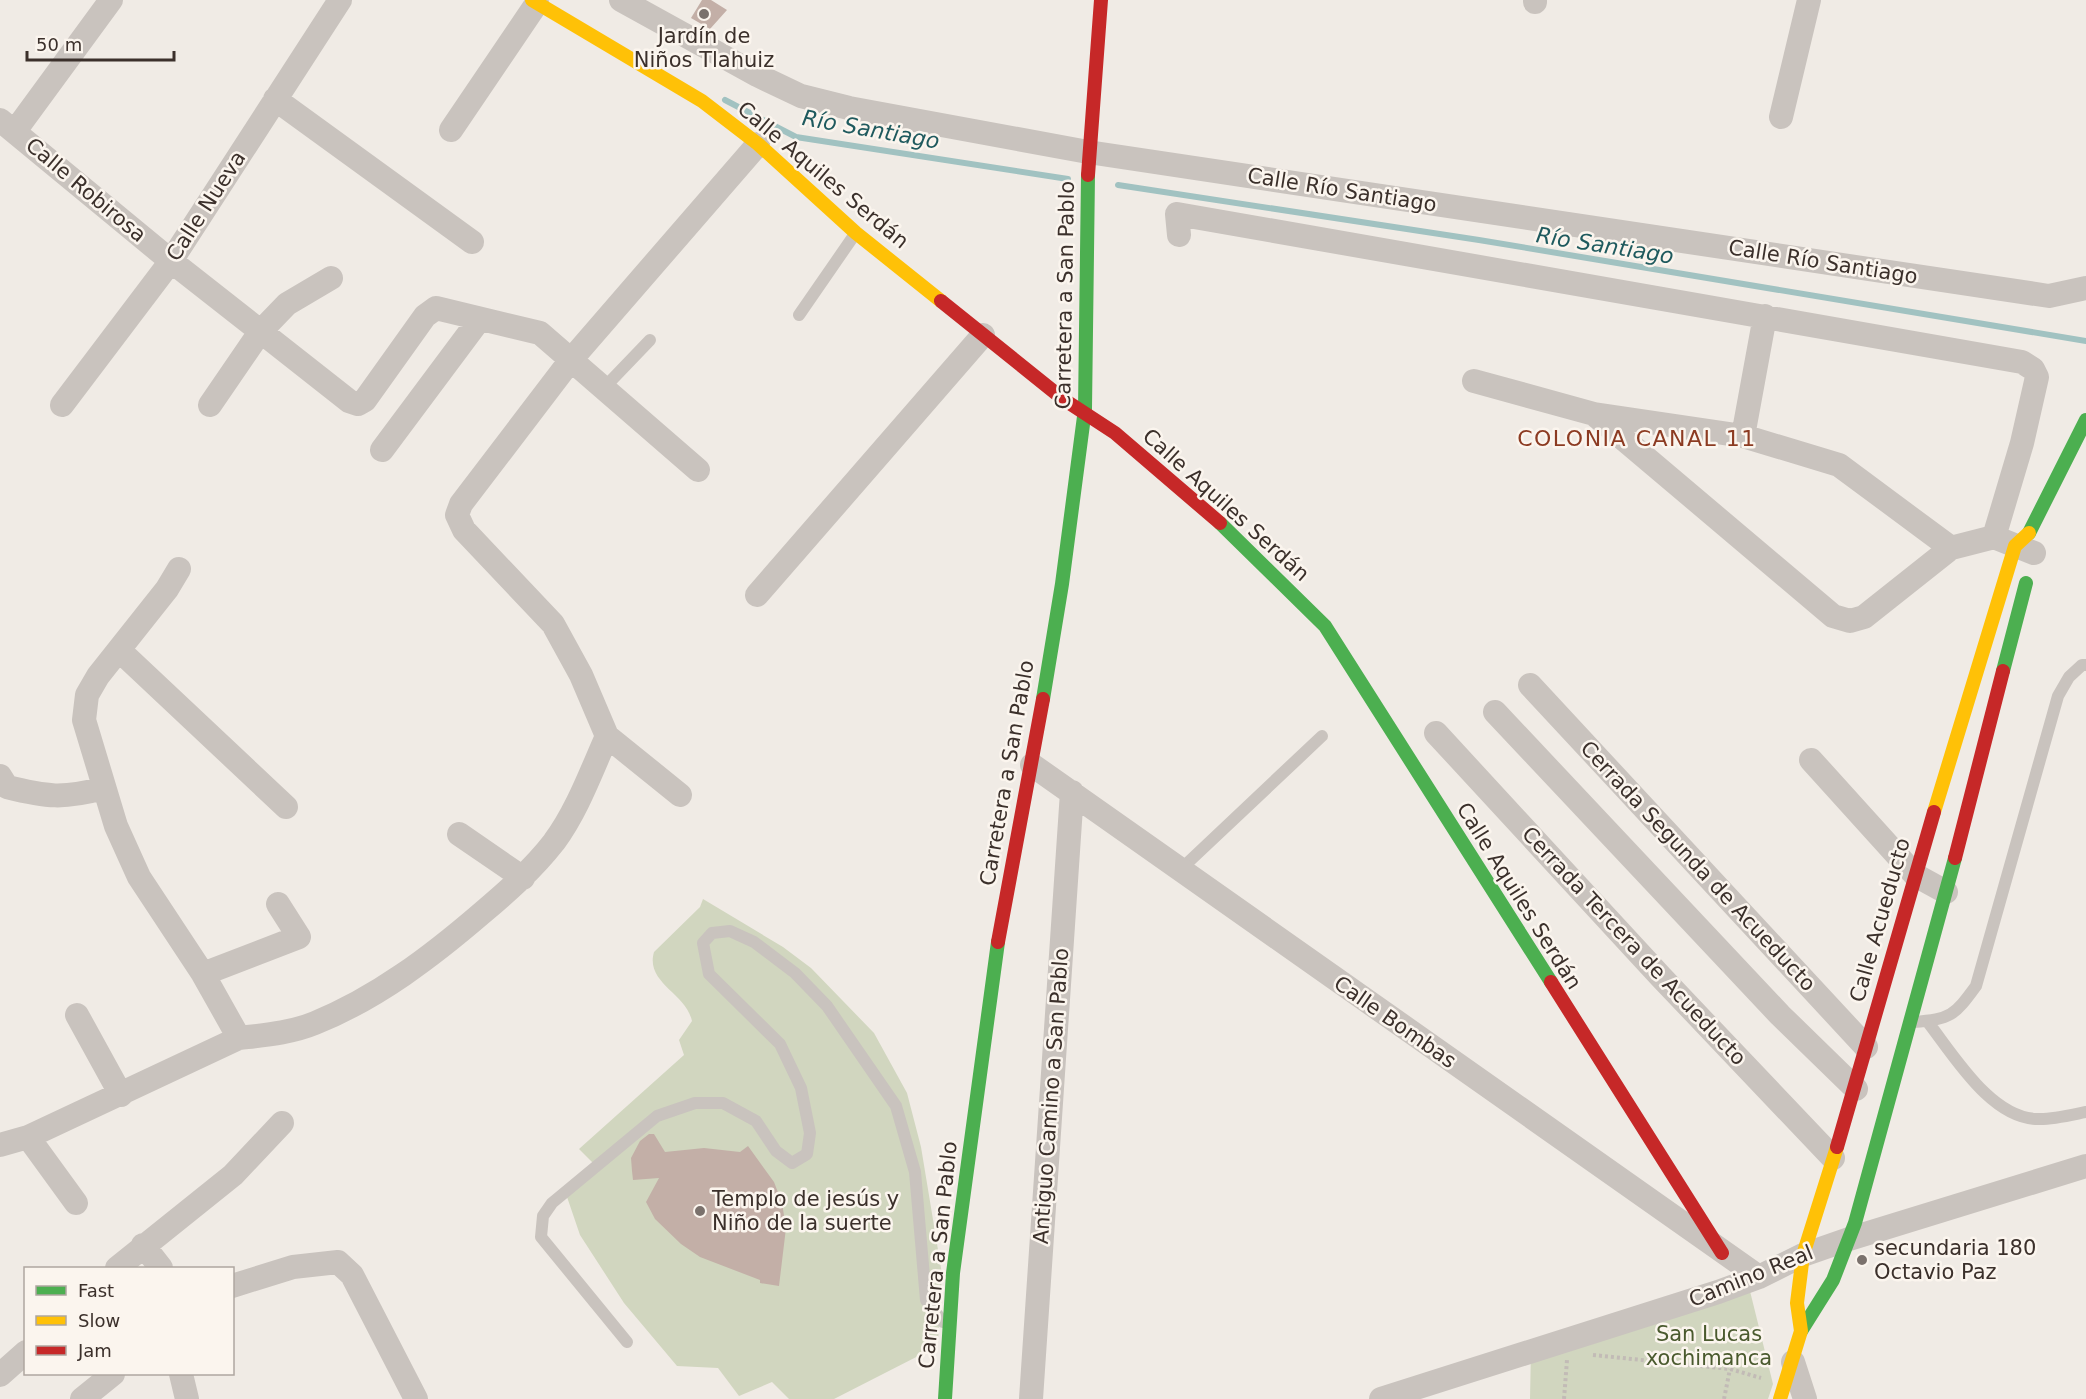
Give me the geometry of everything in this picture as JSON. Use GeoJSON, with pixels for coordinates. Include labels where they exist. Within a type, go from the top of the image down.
{"type":"FeatureCollection","features":[{"type":"Feature","properties":{"kind":"street"},"geometry":{"type":"LineString","coordinates":[[7,125],[111,0]]}},
{"type":"Feature","properties":{"kind":"street","name":"Calle Nueva"},"geometry":{"type":"LineString","coordinates":[[62,405],[171,261],[340,0]]}},
{"type":"Feature","properties":{"kind":"street","name":"Calle Río Santiago"},"geometry":{"type":"LineString","coordinates":[[621,0],[756,75],[801,96],[884,115],[1088,152],[2049,296],[2085,286]]}},
{"type":"Feature","properties":{"kind":"street"},"geometry":{"type":"LineString","coordinates":[[1781,117],[1809,0]]}},
{"type":"Feature","properties":{"kind":"street"},"geometry":{"type":"LineString","coordinates":[[1088,152],[1099,1]]}},
{"type":"Feature","properties":{"kind":"street"},"geometry":{"type":"LineString","coordinates":[[451,130],[534,2]]}},
{"type":"Feature","properties":{"kind":"street","name":"Calle Aquiles Serdán"},"geometry":{"type":"LineString","coordinates":[[534,2],[702,101],[758,144],[856,233],[1062,399],[1085,409],[1165,474],[1257,556],[1325,626],[1722,1253]]}},
{"type":"Feature","properties":{"kind":"street"},"geometry":{"type":"LineString","coordinates":[[275,99],[472,242]]}},
{"type":"Feature","properties":{"kind":"street","name":"Calle Robirosa"},"geometry":{"type":"LineString","coordinates":[[7,125],[171,261],[349,401],[358,404],[365,400],[431,310],[436,308],[479,320]]}},
{"type":"Feature","properties":{"kind":"street"},"geometry":{"type":"LineString","coordinates":[[680,795],[607,736],[581,675],[553,624],[464,530],[457,515],[461,504],[570,361],[758,144]]}},
{"type":"Feature","properties":{"kind":"street","name":"Carretera a San Pablo"},"geometry":{"type":"LineString","coordinates":[[945,1399],[952,1273],[983,1041],[1001,919],[1032,765],[1062,584],[1085,409],[1088,152]]}},
{"type":"Feature","properties":{"kind":"street"},"geometry":{"type":"LineString","coordinates":[[1179,235],[1177,214],[2022,362],[2033,369],[2037,378],[2022,442],[2019,542],[1951,548],[1864,617],[1850,621],[1833,616],[1594,414]]}},
{"type":"Feature","properties":{"kind":"street"},"geometry":{"type":"LineString","coordinates":[[210,405],[260,332],[287,304],[331,278]]}},
{"type":"Feature","properties":{"kind":"street"},"geometry":{"type":"LineString","coordinates":[[1743,436],[1765,316]]}},
{"type":"Feature","properties":{"kind":"street"},"geometry":{"type":"LineString","coordinates":[[382,450],[479,320],[540,333],[557,345],[570,361],[602,390],[698,470]]}},
{"type":"Feature","properties":{"kind":"street"},"geometry":{"type":"LineString","coordinates":[[757,595],[983,335]]}},
{"type":"Feature","properties":{"kind":"street"},"geometry":{"type":"LineString","coordinates":[[1474,381],[1594,414],[1743,436],[1839,465],[1951,548]]}},
{"type":"Feature","properties":{"kind":"street","name":"Calle Acueducto"},"geometry":{"type":"LineString","coordinates":[[1781,1395],[1801,1331],[1797,1303],[1803,1255],[1856,1089],[1915,875],[2019,542],[2086,420]]}},
{"type":"Feature","properties":{"kind":"street","name":"Calle Acueducto"},"geometry":{"type":"LineString","coordinates":[[1801,1331],[1819,1308],[1849,1239],[1912,1022],[1946,892],[2019,542]]}},
{"type":"Feature","properties":{"kind":"street"},"geometry":{"type":"LineString","coordinates":[[179,569],[167,590],[98,676],[87,695],[84,720],[116,825],[139,877],[203,974],[239,1038]]}},
{"type":"Feature","properties":{"kind":"street"},"geometry":{"type":"LineString","coordinates":[[119,650],[286,807]]}},
{"type":"Feature","properties":{"kind":"street","name":"Cerrada Segunda de Acueducto"},"geometry":{"type":"LineString","coordinates":[[1530,685],[1866,1047]]}},
{"type":"Feature","properties":{"kind":"street"},"geometry":{"type":"LineString","coordinates":[[1495,712],[1780,1015],[1856,1089]]}},
{"type":"Feature","properties":{"kind":"street","name":"Cerrada Tercera de Acueducto"},"geometry":{"type":"LineString","coordinates":[[1436,733],[1661,977],[1833,1158]]}},
{"type":"Feature","properties":{"kind":"street"},"geometry":{"type":"LineString","coordinates":[[1,1141],[28,1137],[239,1038],[276,1034],[314,1023],[357,1004],[433,954],[523,878],[554,841],[575,808],[607,736]]}},
{"type":"Feature","properties":{"kind":"street"},"geometry":{"type":"LineString","coordinates":[[1811,760],[1915,875],[1946,892]]}},
{"type":"Feature","properties":{"kind":"street","name":"Calle Bombas"},"geometry":{"type":"LineString","coordinates":[[1032,765],[1759,1277]]}},
{"type":"Feature","properties":{"kind":"street"},"geometry":{"type":"LineString","coordinates":[[0,776],[7,787],[48,797],[77,795],[104,788]]}},
{"type":"Feature","properties":{"kind":"street","name":"Antiguo Camino a San Pablo"},"geometry":{"type":"LineString","coordinates":[[1031,1399],[1072,792]]}},
{"type":"Feature","properties":{"kind":"street"},"geometry":{"type":"LineString","coordinates":[[459,834],[523,878]]}},
{"type":"Feature","properties":{"kind":"street"},"geometry":{"type":"LineString","coordinates":[[203,974],[299,938],[278,904]]}},
{"type":"Feature","properties":{"kind":"street"},"geometry":{"type":"LineString","coordinates":[[77,1015],[121,1095]]}},
{"type":"Feature","properties":{"kind":"street"},"geometry":{"type":"LineString","coordinates":[[119,1267],[143,1245],[233,1175],[282,1123]]}},
{"type":"Feature","properties":{"kind":"street"},"geometry":{"type":"LineString","coordinates":[[28,1137],[76,1203]]}},
{"type":"Feature","properties":{"kind":"street","name":"Camino Real"},"geometry":{"type":"LineString","coordinates":[[1381,1399],[1759,1277],[1803,1255],[1849,1239],[2086,1166]]}},
{"type":"Feature","properties":{"kind":"street"},"geometry":{"type":"LineString","coordinates":[[143,1245],[160,1267]]}},
{"type":"Feature","properties":{"kind":"street"},"geometry":{"type":"LineString","coordinates":[[234,1285],[293,1267],[338,1262],[352,1275],[416,1399]]}},
{"type":"Feature","properties":{"kind":"street"},"geometry":{"type":"LineString","coordinates":[[0,1375],[24,1354]]}},
{"type":"Feature","properties":{"kind":"street"},"geometry":{"type":"LineString","coordinates":[[1793,1362],[1805,1399]]}},
{"type":"Feature","properties":{"kind":"street"},"geometry":{"type":"LineString","coordinates":[[82,1399],[112,1375]]}},
{"type":"Feature","properties":{"kind":"street"},"geometry":{"type":"LineString","coordinates":[[181,1375],[187,1399]]}},
{"type":"Feature","properties":{"kind":"lane"},"geometry":{"type":"LineString","coordinates":[[799,315],[856,233]]}},
{"type":"Feature","properties":{"kind":"lane"},"geometry":{"type":"LineString","coordinates":[[602,390],[650,340]]}},
{"type":"Feature","properties":{"kind":"lane"},"geometry":{"type":"LineString","coordinates":[[1912,1022],[1947,1018],[1961,1006],[1976,986],[2058,696],[2069,678],[2082,665],[2086,665]]}},
{"type":"Feature","properties":{"kind":"lane"},"geometry":{"type":"LineString","coordinates":[[1180,870],[1322,736]]}},
{"type":"Feature","properties":{"kind":"lane"},"geometry":{"type":"LineString","coordinates":[[627,1342],[542,1237],[543,1216],[552,1203],[657,1116],[695,1103],[723,1103],[756,1120],[776,1152],[792,1163],[807,1154],[810,1133],[801,1088],[780,1044],[709,974],[703,944],[712,933],[730,931],[754,942],[795,972],[827,1006],[896,1106],[915,1172],[926,1300],[950,1331]]}},
{"type":"Feature","properties":{"kind":"lane"},"geometry":{"type":"LineString","coordinates":[[1928,1021],[1983,1092],[2013,1114],[2038,1119],[2086,1112]]}},
{"type":"Feature","properties":{"kind":"path"},"geometry":{"type":"LineString","coordinates":[[1564,1399],[1568,1352]]}},
{"type":"Feature","properties":{"kind":"path"},"geometry":{"type":"LineString","coordinates":[[1591,1354],[1730,1369],[1753,1374],[1781,1395]]}},
{"type":"Feature","properties":{"kind":"path"},"geometry":{"type":"LineString","coordinates":[[1724,1399],[1730,1369]]}},
{"type":"Feature","properties":{"kind":"green space"},"geometry":{"type":"Polygon","coordinates":[[[703,899],[783,947],[811,968],[874,1033],[907,1093],[921,1147],[942,1274],[938,1342],[928,1351],[834,1399],[789,1399],[772,1382],[739,1396],[718,1368],[677,1366],[624,1303],[580,1235],[566,1194],[595,1165],[579,1149],[684,1055],[679,1040],[692,1021],[682,1003],[655,972],[654,952],[700,907],[703,899]]]}},
{"type":"Feature","properties":{"kind":"green space","name":"San Lucas xochimanca"},"geometry":{"type":"Polygon","coordinates":[[[1747,1279],[1773,1384],[1768,1399],[1530,1399],[1531,1349],[1747,1279]]]}},
{"type":"Feature","properties":{"kind":"building"},"geometry":{"type":"Polygon","coordinates":[[[702,0],[711,0],[727,10],[710,29],[691,18],[702,0]]]}},
{"type":"Feature","properties":{"kind":"building","name":"Templo de jesús y Niño de la suerte"},"geometry":{"type":"Polygon","coordinates":[[[649,1134],[654,1134],[665,1152],[704,1148],[740,1152],[748,1146],[774,1182],[782,1203],[786,1228],[779,1286],[760,1283],[760,1280],[700,1257],[681,1244],[655,1219],[646,1202],[659,1178],[633,1180],[631,1158],[640,1141],[649,1134]]]}},
{"type":"Feature","properties":{"kind":"waterway","name":"Río Santiago"},"geometry":{"type":"LineString","coordinates":[[725,100],[796,137],[1068,179]]}},
{"type":"Feature","properties":{"kind":"waterway","name":"Río Santiago"},"geometry":{"type":"LineString","coordinates":[[1118,185],[1479,240],[2086,341]]}},
{"type":"Feature","properties":{"kind":"traffic: fast"},"geometry":{"type":"LineString","coordinates":[[1043,699],[1062,584],[1085,409],[1088,175]]}},
{"type":"Feature","properties":{"kind":"traffic: fast"},"geometry":{"type":"LineString","coordinates":[[2029,533],[2086,420]]}},
{"type":"Feature","properties":{"kind":"traffic: fast"},"geometry":{"type":"LineString","coordinates":[[1220,523],[1325,626],[1551,982]]}},
{"type":"Feature","properties":{"kind":"traffic: fast"},"geometry":{"type":"LineString","coordinates":[[2003,671],[2026,583]]}},
{"type":"Feature","properties":{"kind":"traffic: fast"},"geometry":{"type":"LineString","coordinates":[[1801,1331],[1833,1280],[1855,1223],[1955,858]]}},
{"type":"Feature","properties":{"kind":"traffic: fast"},"geometry":{"type":"LineString","coordinates":[[945,1399],[953,1273],[998,942]]}},
{"type":"Feature","properties":{"kind":"traffic: slow"},"geometry":{"type":"LineString","coordinates":[[532,0],[702,101],[758,144],[856,233],[941,301]]}},
{"type":"Feature","properties":{"kind":"traffic: slow"},"geometry":{"type":"LineString","coordinates":[[1934,812],[2015,546],[2029,533]]}},
{"type":"Feature","properties":{"kind":"traffic: slow"},"geometry":{"type":"LineString","coordinates":[[1780,1399],[1801,1331],[1797,1303],[1803,1255],[1837,1147]]}},
{"type":"Feature","properties":{"kind":"traffic: jam"},"geometry":{"type":"LineString","coordinates":[[1088,175],[1101,0]]}},
{"type":"Feature","properties":{"kind":"traffic: jam"},"geometry":{"type":"LineString","coordinates":[[941,301],[1063,399],[1115,433],[1220,523]]}},
{"type":"Feature","properties":{"kind":"traffic: jam"},"geometry":{"type":"LineString","coordinates":[[1955,858],[2003,671]]}},
{"type":"Feature","properties":{"kind":"traffic: jam"},"geometry":{"type":"LineString","coordinates":[[998,942],[1043,699]]}},
{"type":"Feature","properties":{"kind":"traffic: jam"},"geometry":{"type":"LineString","coordinates":[[1837,1147],[1934,812]]}},
{"type":"Feature","properties":{"kind":"traffic: jam"},"geometry":{"type":"LineString","coordinates":[[1551,982],[1722,1253]]}},
{"type":"Feature","properties":{"kind":"place","name":"Jardín de Niños Tlahuiz"},"geometry":{"type":"Point","coordinates":[704,14]}},
{"type":"Feature","properties":{"kind":"place","name":"Templo de jesús y Niño de la suerte"},"geometry":{"type":"Point","coordinates":[700,1211]}},
{"type":"Feature","properties":{"kind":"place","name":"secundaria 180 Octavio Paz"},"geometry":{"type":"Point","coordinates":[1862,1260]}},
{"type":"Feature","properties":{"kind":"district","name":"COLONIA CANAL 11"},"geometry":{"type":"Point","coordinates":[1637,438]}}]}
